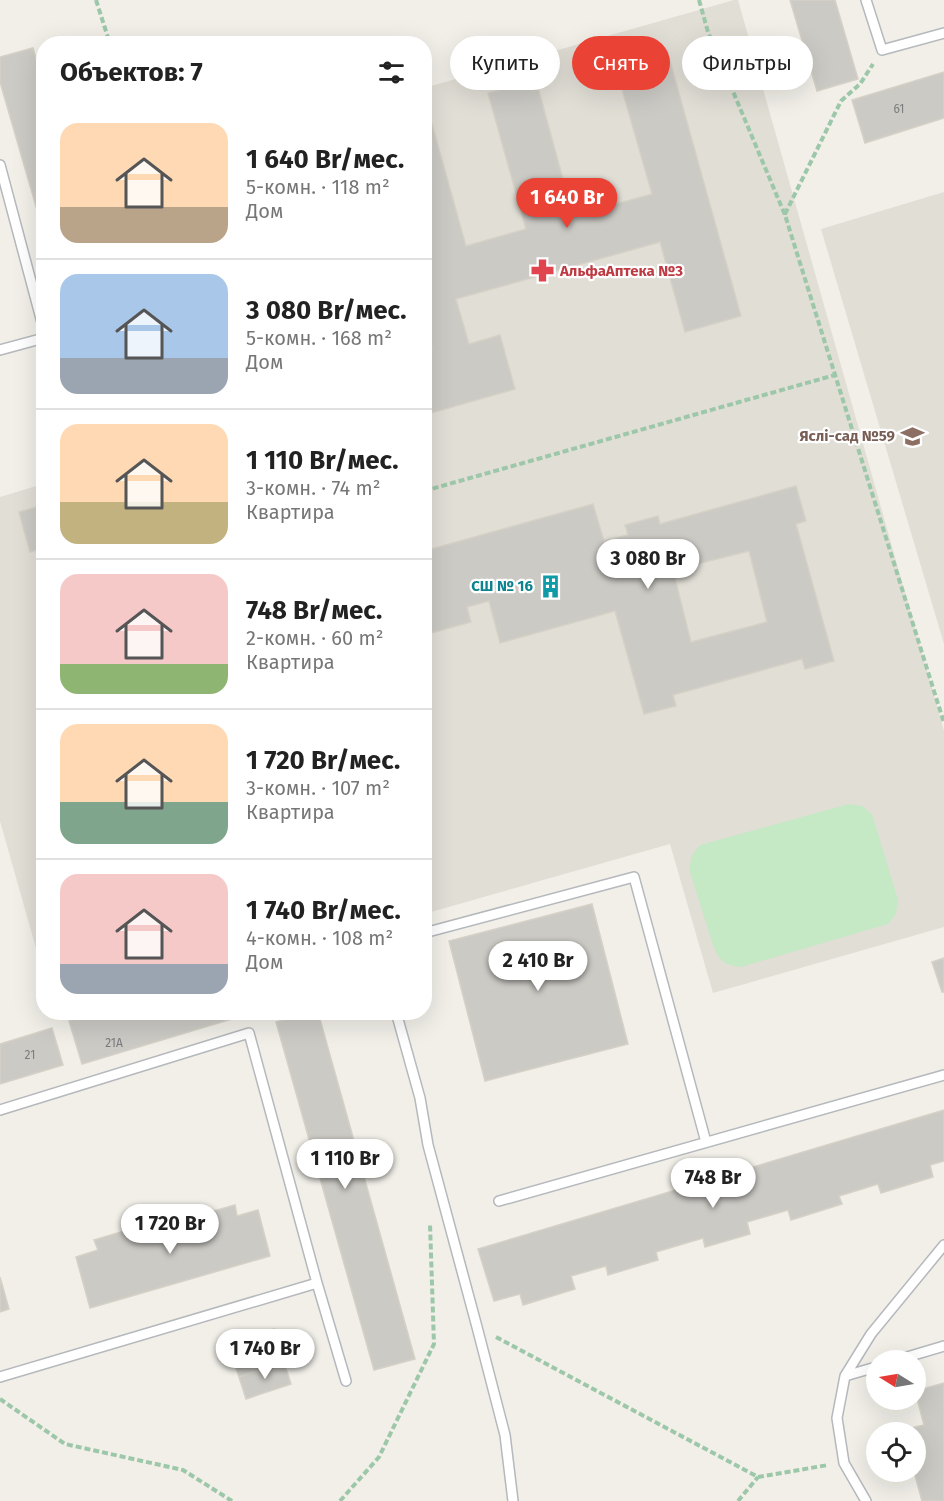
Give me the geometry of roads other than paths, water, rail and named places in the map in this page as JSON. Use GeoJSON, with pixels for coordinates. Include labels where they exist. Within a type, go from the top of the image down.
{"type":"FeatureCollection","features":[{"type":"Feature","properties":{"kind":"lane"},"geometry":{"type":"LineString","coordinates":[[866,0],[882,50],[944,33]]}},
{"type":"Feature","properties":{"kind":"lane"},"geometry":{"type":"LineString","coordinates":[[0,165],[36,300]]}},
{"type":"Feature","properties":{"kind":"lane"},"geometry":{"type":"LineString","coordinates":[[0,350],[36,340]]}},
{"type":"Feature","properties":{"kind":"lane"},"geometry":{"type":"LineString","coordinates":[[432,931],[634,877],[706,1142]]}},
{"type":"Feature","properties":{"kind":"lane"},"geometry":{"type":"LineString","coordinates":[[398,1020],[420,1098],[428,1145],[505,1435],[513,1501]]}},
{"type":"Feature","properties":{"kind":"lane"},"geometry":{"type":"LineString","coordinates":[[0,1110],[249,1033],[316,1282],[346,1381]]}},
{"type":"Feature","properties":{"kind":"lane"},"geometry":{"type":"LineString","coordinates":[[499,1201],[944,1075]]}},
{"type":"Feature","properties":{"kind":"lane"},"geometry":{"type":"LineString","coordinates":[[866,1501],[844,1463],[837,1418],[845,1376],[871,1334],[944,1245]]}},
{"type":"Feature","properties":{"kind":"lane"},"geometry":{"type":"LineString","coordinates":[[0,1377],[316,1282]]}},
{"type":"Feature","properties":{"kind":"lane"},"geometry":{"type":"LineString","coordinates":[[926,1351],[944,1346]]}},
{"type":"Feature","properties":{"kind":"lane"},"geometry":{"type":"LineString","coordinates":[[845,1376],[866,1370]]}},
{"type":"Feature","properties":{"kind":"place","name":"АльфаАптека №3"},"geometry":{"type":"Point","coordinates":[542,271]}},
{"type":"Feature","properties":{"kind":"place","name":"Яслі-сад №59"},"geometry":{"type":"Point","coordinates":[913,436]}},
{"type":"Feature","properties":{"kind":"place","name":"СШ № 16"},"geometry":{"type":"Point","coordinates":[551,586]}}]}
